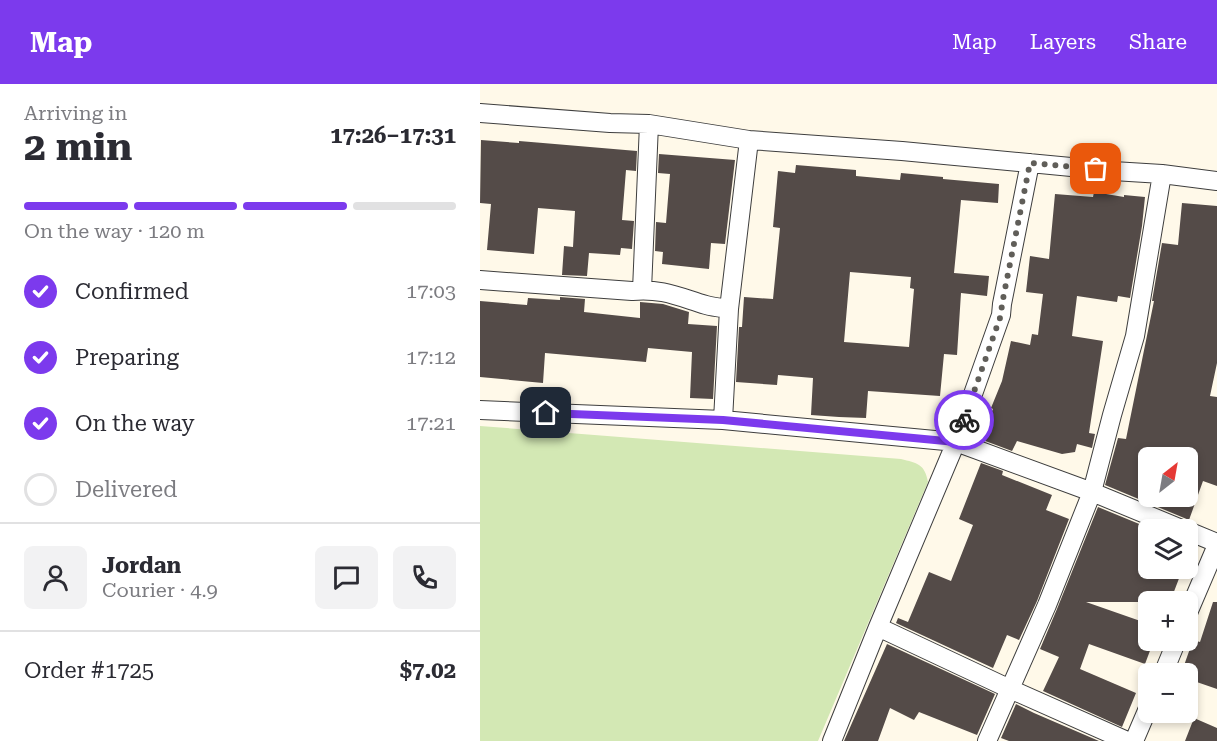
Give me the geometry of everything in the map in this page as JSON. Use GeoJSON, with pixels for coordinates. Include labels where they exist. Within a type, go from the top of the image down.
{"type":"FeatureCollection","features":[{"type":"Feature","properties":{"kind":"street"},"geometry":{"type":"LineString","coordinates":[[480,113],[649,124],[749,140],[902,151],[1217,181]]}},
{"type":"Feature","properties":{"kind":"street"},"geometry":{"type":"LineString","coordinates":[[642,290],[649,124]]}},
{"type":"Feature","properties":{"kind":"street"},"geometry":{"type":"LineString","coordinates":[[723,420],[729,309],[749,140]]}},
{"type":"Feature","properties":{"kind":"street"},"geometry":{"type":"LineString","coordinates":[[832,741],[956,442],[1001,315],[1030,163]]}},
{"type":"Feature","properties":{"kind":"street"},"geometry":{"type":"LineString","coordinates":[[987,741],[1047,605],[1092,492],[1135,336],[1162,174]]}},
{"type":"Feature","properties":{"kind":"street"},"geometry":{"type":"LineString","coordinates":[[480,280],[632,291],[650,290],[676,294],[707,305],[729,309]]}},
{"type":"Feature","properties":{"kind":"street"},"geometry":{"type":"LineString","coordinates":[[480,410],[723,420],[956,442],[1092,492],[1157,519]]}},
{"type":"Feature","properties":{"kind":"street"},"geometry":{"type":"LineString","coordinates":[[1197,591],[1217,544],[1198,535]]}},
{"type":"Feature","properties":{"kind":"street"},"geometry":{"type":"LineString","coordinates":[[878,627],[1127,741]]}},
{"type":"Feature","properties":{"kind":"street"},"geometry":{"type":"LineString","coordinates":[[1134,741],[1142,723]]}},
{"type":"Feature","properties":{"kind":"green space"},"geometry":{"type":"Polygon","coordinates":[[[480,426],[901,459],[916,463],[922,468],[928,482],[818,741],[480,741],[480,426]]]}},
{"type":"Feature","properties":{"kind":"building"},"geometry":{"type":"Polygon","coordinates":[[[481,140],[637,151],[636,171],[626,170],[622,220],[634,221],[632,249],[621,248],[620,255],[589,253],[587,276],[562,275],[564,246],[573,247],[575,211],[538,208],[534,254],[487,250],[491,204],[480,203],[481,140]]]}},
{"type":"Feature","properties":{"kind":"building"},"geometry":{"type":"Polygon","coordinates":[[[659,154],[735,160],[725,244],[711,243],[709,269],[662,264],[663,252],[655,251],[656,222],[666,223],[670,174],[658,173],[659,154]]]}},
{"type":"Feature","properties":{"kind":"building"},"geometry":{"type":"Polygon","coordinates":[[[796,165],[856,170],[856,176],[900,180],[901,173],[999,184],[998,203],[961,200],[954,273],[989,276],[987,296],[961,293],[957,355],[944,354],[940,396],[868,391],[866,418],[839,417],[811,415],[813,378],[778,375],[777,385],[736,382],[739,327],[742,327],[744,297],[773,299],[780,228],[773,227],[778,171],[795,173],[796,165]],[[850,272],[844,342],[909,347],[914,289],[910,288],[911,277],[850,272]]]}},
{"type":"Feature","properties":{"kind":"building"},"geometry":{"type":"Polygon","coordinates":[[[1094,192],[1124,197],[1124,195],[1145,197],[1130,298],[1118,296],[1117,302],[1077,296],[1072,336],[1103,341],[1089,433],[1095,434],[1092,448],[1077,444],[1075,452],[1062,454],[1017,441],[1012,451],[980,439],[1002,381],[1011,341],[1030,345],[1032,334],[1038,335],[1043,294],[1026,292],[1030,256],[1049,259],[1055,194],[1093,197],[1094,192]]]}},
{"type":"Feature","properties":{"kind":"building"},"geometry":{"type":"Polygon","coordinates":[[[1182,203],[1217,206],[1217,363],[1210,396],[1217,397],[1217,486],[1203,481],[1198,495],[1198,447],[1138,447],[1138,499],[1105,485],[1118,438],[1126,439],[1154,301],[1152,301],[1162,243],[1178,245],[1182,203]]]}},
{"type":"Feature","properties":{"kind":"building"},"geometry":{"type":"Polygon","coordinates":[[[560,297],[585,299],[584,312],[640,318],[640,302],[663,304],[689,312],[688,324],[717,326],[713,399],[690,398],[692,352],[648,348],[646,362],[545,353],[543,383],[480,377],[480,301],[527,305],[528,298],[560,300],[560,297]]]}},
{"type":"Feature","properties":{"kind":"building"},"geometry":{"type":"Polygon","coordinates":[[[981,463],[1003,471],[1002,475],[1052,495],[1046,510],[1069,519],[1019,640],[1007,635],[993,668],[896,623],[898,618],[908,622],[929,572],[951,581],[973,525],[959,519],[981,463]]]}},
{"type":"Feature","properties":{"kind":"building"},"geometry":{"type":"Polygon","coordinates":[[[1098,507],[1138,523],[1138,579],[1179,579],[1174,591],[1138,591],[1138,602],[1086,602],[1138,620],[1138,651],[1150,651],[1145,663],[1142,663],[1089,644],[1080,669],[1136,693],[1122,727],[1043,691],[1059,657],[1040,649],[1098,507]]]}},
{"type":"Feature","properties":{"kind":"building"},"geometry":{"type":"Polygon","coordinates":[[[1158,507],[1194,507],[1189,519],[1158,507]]]}},
{"type":"Feature","properties":{"kind":"building"},"geometry":{"type":"Polygon","coordinates":[[[1213,602],[1217,602],[1217,689],[1198,682],[1198,663],[1185,663],[1189,651],[1198,651],[1198,641],[1200,642],[1213,602]]]}},
{"type":"Feature","properties":{"kind":"building"},"geometry":{"type":"Polygon","coordinates":[[[887,644],[995,694],[977,735],[919,712],[914,720],[890,708],[878,741],[844,741],[887,644]]]}},
{"type":"Feature","properties":{"kind":"building"},"geometry":{"type":"Polygon","coordinates":[[[1016,704],[1099,741],[1009,741],[1001,738],[1016,704]]]}},
{"type":"Feature","properties":{"kind":"building"},"geometry":{"type":"Polygon","coordinates":[[[1198,720],[1217,728],[1217,741],[1185,741],[1192,723],[1198,723],[1198,720]]]}},
{"type":"Feature","properties":{"kind":"way so far"},"geometry":{"type":"LineString","coordinates":[[964,420],[1001,315],[1030,163],[1096,169]]}},
{"type":"Feature","properties":{"kind":"route"},"geometry":{"type":"LineString","coordinates":[[546,413],[723,420],[956,442],[964,420]]}}]}
